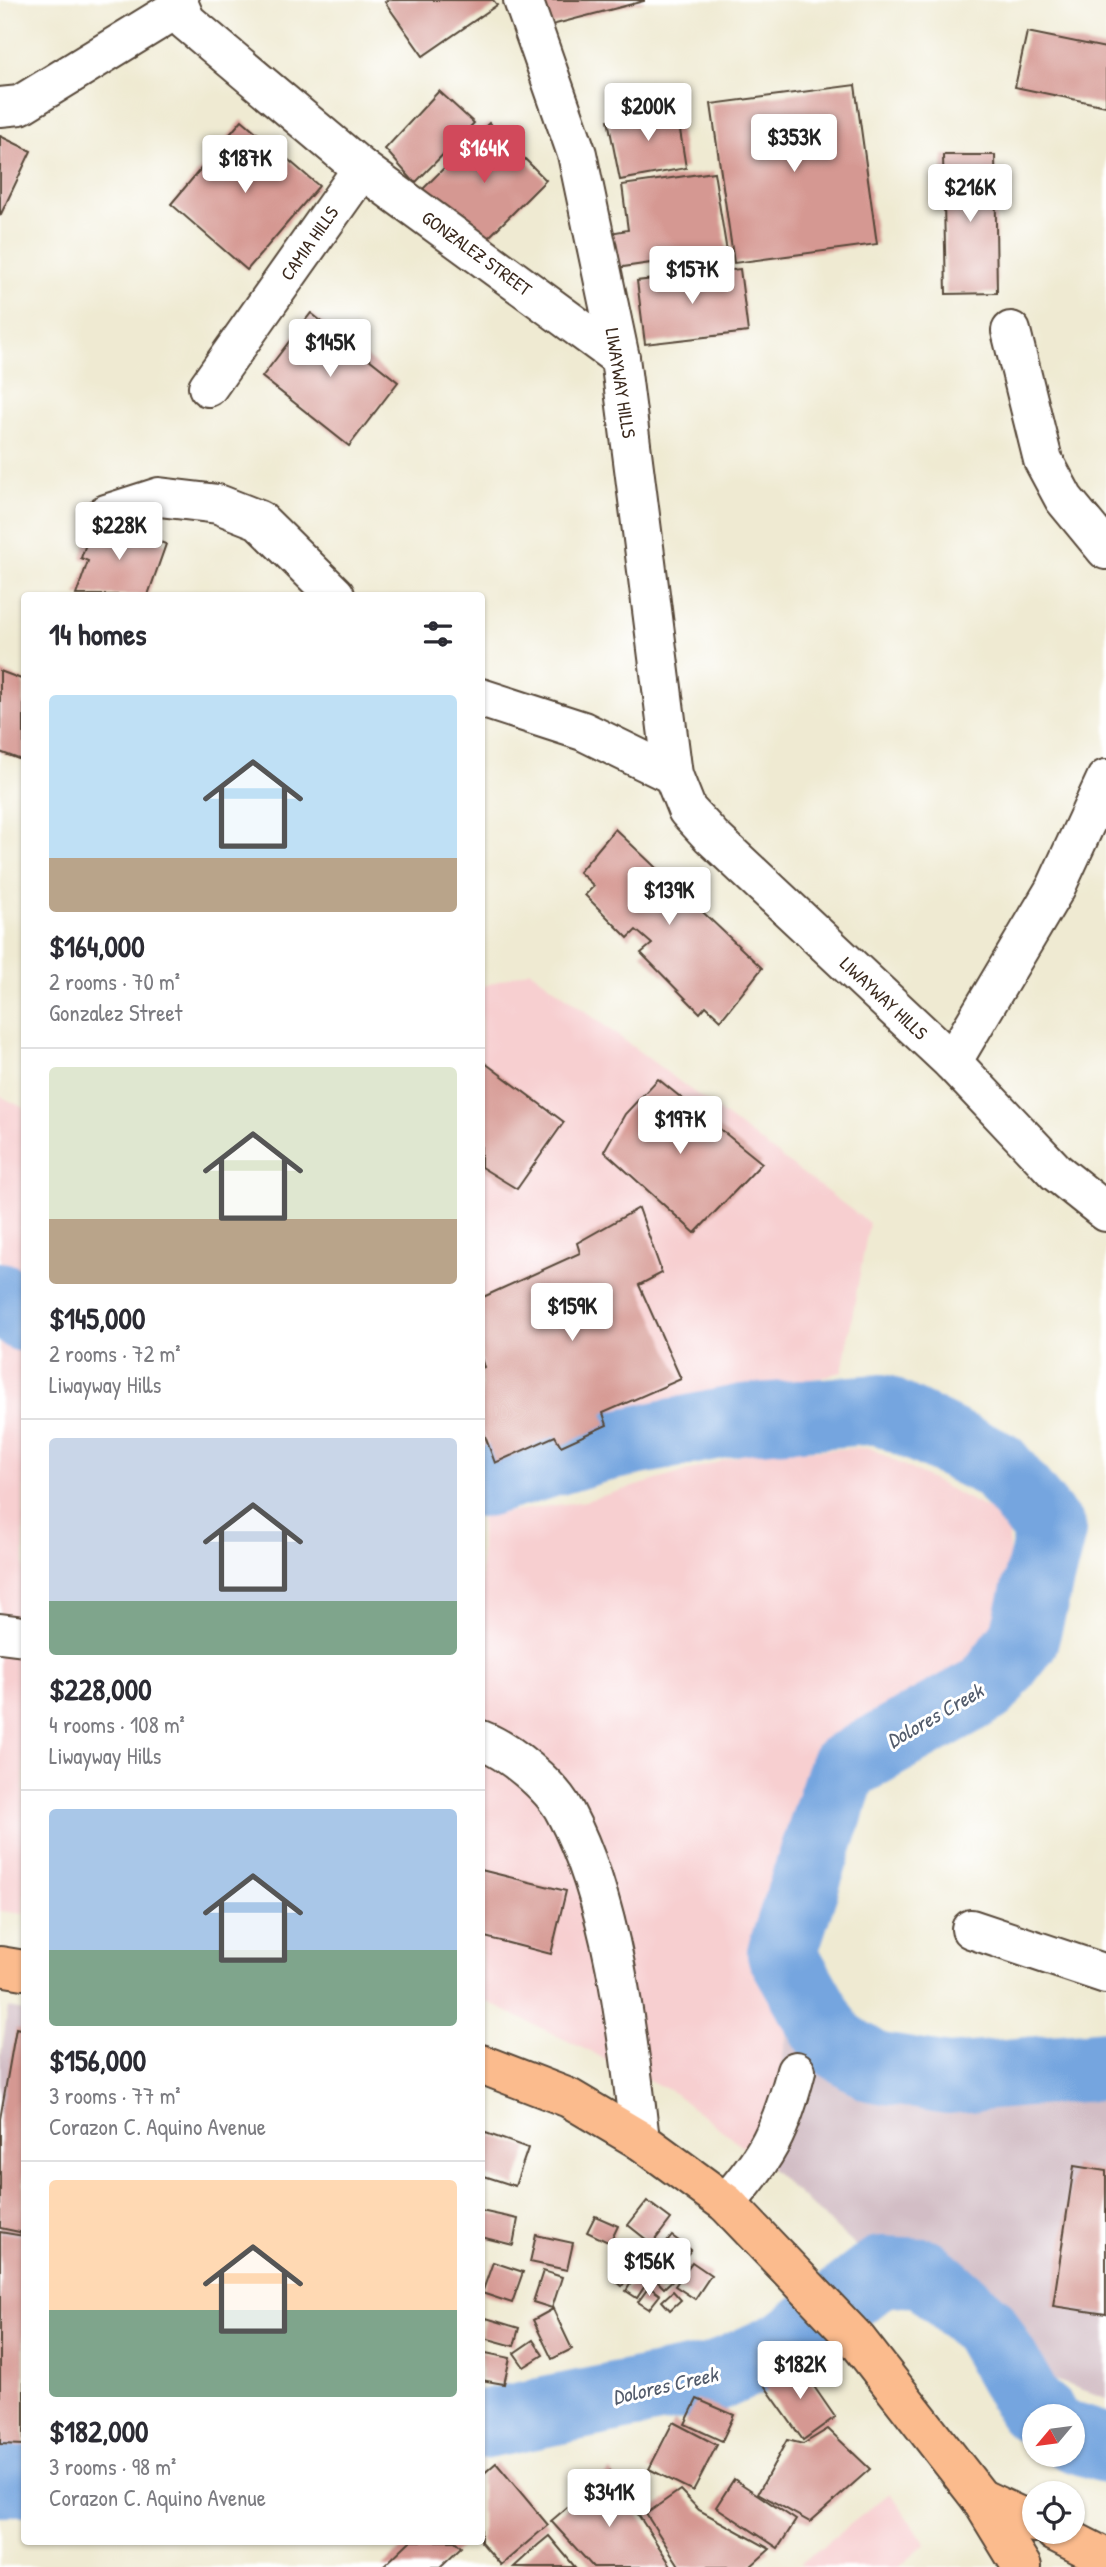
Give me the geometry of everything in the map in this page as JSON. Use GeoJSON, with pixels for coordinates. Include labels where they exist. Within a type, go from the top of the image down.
{"type":"FeatureCollection","features":[{"type":"Feature","properties":{"kind":"main road"},"geometry":{"type":"LineString","coordinates":[[0,1966],[21,1970]]}},
{"type":"Feature","properties":{"kind":"main road"},"geometry":{"type":"LineString","coordinates":[[485,2066],[569,2098],[640,2140],[726,2203],[857,2340],[980,2498],[1022,2567]]}},
{"type":"Feature","properties":{"kind":"main road"},"geometry":{"type":"LineString","coordinates":[[980,2498],[1022,2517]]}},
{"type":"Feature","properties":{"kind":"main road"},"geometry":{"type":"LineString","coordinates":[[1078,2544],[1106,2559]]}},
{"type":"Feature","properties":{"kind":"main road"},"geometry":{"type":"LineString","coordinates":[[1089,2567],[1106,2559]]}},
{"type":"Feature","properties":{"kind":"street","name":"LIWAYWAY HILLS"},"geometry":{"type":"LineString","coordinates":[[523,0],[577,154],[620,358],[673,775],[687,810],[711,836],[952,1062],[1056,1172],[1106,1212]]}},
{"type":"Feature","properties":{"kind":"street","name":"GONZALEZ STREET"},"geometry":{"type":"LineString","coordinates":[[178,4],[186,21],[362,169],[620,358]]}},
{"type":"Feature","properties":{"kind":"street"},"geometry":{"type":"LineString","coordinates":[[0,107],[20,105],[178,4]]}},
{"type":"Feature","properties":{"kind":"street","name":"CAMIA HILLS"},"geometry":{"type":"LineString","coordinates":[[208,387],[362,169]]}},
{"type":"Feature","properties":{"kind":"street"},"geometry":{"type":"LineString","coordinates":[[1011,331],[1043,460],[1064,499],[1106,550]]}},
{"type":"Feature","properties":{"kind":"street"},"geometry":{"type":"LineString","coordinates":[[106,514],[159,497],[218,504],[259,520],[332,592]]}},
{"type":"Feature","properties":{"kind":"street"},"geometry":{"type":"LineString","coordinates":[[485,699],[583,731],[673,775]]}},
{"type":"Feature","properties":{"kind":"street"},"geometry":{"type":"LineString","coordinates":[[952,1062],[1056,887],[1106,779]]}},
{"type":"Feature","properties":{"kind":"street"},"geometry":{"type":"LineString","coordinates":[[0,1633],[21,1636]]}},
{"type":"Feature","properties":{"kind":"street"},"geometry":{"type":"LineString","coordinates":[[485,1742],[524,1766],[564,1810],[596,1882],[628,2040],[640,2140]]}},
{"type":"Feature","properties":{"kind":"street"},"geometry":{"type":"LineString","coordinates":[[971,1929],[1106,1974]]}},
{"type":"Feature","properties":{"kind":"street"},"geometry":{"type":"LineString","coordinates":[[726,2203],[755,2170],[776,2136],[796,2071]]}},
{"type":"Feature","properties":{"kind":"shaded area"},"geometry":{"type":"Polygon","coordinates":[[[530,970],[869,1223],[842,1372],[736,1396],[485,1471],[485,986],[530,970]]]}},
{"type":"Feature","properties":{"kind":"shaded area"},"geometry":{"type":"Polygon","coordinates":[[[0,1096],[21,1106],[21,1914],[0,1911],[0,1096]]]}},
{"type":"Feature","properties":{"kind":"shaded area"},"geometry":{"type":"Polygon","coordinates":[[[870,1448],[1009,1520],[1010,1617],[978,1661],[816,1754],[760,1963],[787,2033],[762,2161],[671,2091],[485,2001],[485,1515],[585,1501],[753,1452],[870,1448]]]}},
{"type":"Feature","properties":{"kind":"shaded area"},"geometry":{"type":"Polygon","coordinates":[[[8,2008],[21,2010],[21,2462],[0,2462],[0,2062],[8,2008]]]}},
{"type":"Feature","properties":{"kind":"shaded area"},"geometry":{"type":"Polygon","coordinates":[[[787,2033],[835,2071],[910,2097],[1069,2100],[1106,2089],[1106,2398],[1029,2371],[961,2266],[905,2244],[858,2248],[762,2161],[787,2033]]]}},
{"type":"Feature","properties":{"kind":"shaded area"},"geometry":{"type":"Polygon","coordinates":[[[890,2493],[926,2544],[899,2567],[803,2567],[800,2564],[890,2493]]]}},
{"type":"Feature","properties":{"kind":"building"},"geometry":{"type":"Polygon","coordinates":[[[493,0],[497,5],[423,56],[385,2],[493,0]]]}},
{"type":"Feature","properties":{"kind":"building"},"geometry":{"type":"Polygon","coordinates":[[[541,0],[644,0],[644,1],[548,26],[541,0]]]}},
{"type":"Feature","properties":{"kind":"building"},"geometry":{"type":"Polygon","coordinates":[[[1027,32],[1106,48],[1106,106],[1015,87],[1027,32]]]}},
{"type":"Feature","properties":{"kind":"building"},"geometry":{"type":"Polygon","coordinates":[[[855,85],[877,244],[734,263],[711,104],[855,85]]]}},
{"type":"Feature","properties":{"kind":"building"},"geometry":{"type":"Polygon","coordinates":[[[439,91],[474,123],[415,183],[385,149],[439,91]]]}},
{"type":"Feature","properties":{"kind":"building"},"geometry":{"type":"Polygon","coordinates":[[[676,105],[686,168],[620,180],[608,120],[676,105]]]}},
{"type":"Feature","properties":{"kind":"building"},"geometry":{"type":"Polygon","coordinates":[[[242,120],[319,186],[247,270],[171,204],[242,120]]]}},
{"type":"Feature","properties":{"kind":"building"},"geometry":{"type":"Polygon","coordinates":[[[489,123],[546,180],[478,248],[421,191],[489,123]]]}},
{"type":"Feature","properties":{"kind":"building"},"geometry":{"type":"Polygon","coordinates":[[[0,136],[31,151],[0,216],[0,136]]]}},
{"type":"Feature","properties":{"kind":"building"},"geometry":{"type":"Polygon","coordinates":[[[943,155],[995,155],[997,293],[946,294],[943,155]]]}},
{"type":"Feature","properties":{"kind":"building"},"geometry":{"type":"Polygon","coordinates":[[[714,172],[727,252],[609,269],[604,234],[628,230],[622,185],[714,172]]]}},
{"type":"Feature","properties":{"kind":"building"},"geometry":{"type":"Polygon","coordinates":[[[740,269],[748,332],[645,344],[637,281],[740,269]]]}},
{"type":"Feature","properties":{"kind":"building"},"geometry":{"type":"Polygon","coordinates":[[[311,313],[398,382],[349,446],[262,377],[311,313]]]}},
{"type":"Feature","properties":{"kind":"building"},"geometry":{"type":"Polygon","coordinates":[[[95,519],[166,544],[149,592],[77,592],[88,561],[81,558],[95,519]]]}},
{"type":"Feature","properties":{"kind":"building"},"geometry":{"type":"Polygon","coordinates":[[[0,671],[21,679],[21,760],[0,752],[0,671]]]}},
{"type":"Feature","properties":{"kind":"building"},"geometry":{"type":"Polygon","coordinates":[[[615,829],[762,968],[721,1020],[706,1006],[700,1013],[641,953],[652,944],[636,930],[628,938],[585,895],[594,886],[579,872],[615,829]]]}},
{"type":"Feature","properties":{"kind":"building"},"geometry":{"type":"Polygon","coordinates":[[[485,1063],[564,1122],[517,1189],[485,1169],[485,1063]]]}},
{"type":"Feature","properties":{"kind":"building"},"geometry":{"type":"Polygon","coordinates":[[[658,1079],[762,1163],[695,1233],[604,1151],[625,1114],[658,1079]]]}},
{"type":"Feature","properties":{"kind":"building"},"geometry":{"type":"Polygon","coordinates":[[[639,1208],[662,1273],[639,1285],[681,1379],[603,1413],[607,1425],[561,1446],[555,1436],[495,1463],[485,1436],[485,1296],[580,1253],[577,1243],[639,1208]]]}},
{"type":"Feature","properties":{"kind":"building"},"geometry":{"type":"Polygon","coordinates":[[[485,1871],[566,1891],[551,1954],[485,1937],[485,1871]]]}},
{"type":"Feature","properties":{"kind":"building"},"geometry":{"type":"Polygon","coordinates":[[[16,2028],[21,2029],[21,2232],[0,2228],[0,2119],[16,2028]]]}},
{"type":"Feature","properties":{"kind":"building"},"geometry":{"type":"Polygon","coordinates":[[[485,2133],[528,2148],[515,2186],[485,2176],[485,2133]]]}},
{"type":"Feature","properties":{"kind":"building"},"geometry":{"type":"Polygon","coordinates":[[[1074,2166],[1106,2171],[1106,2314],[1053,2306],[1074,2166]]]}},
{"type":"Feature","properties":{"kind":"building"},"geometry":{"type":"Polygon","coordinates":[[[647,2201],[671,2219],[652,2244],[628,2225],[647,2201]]]}},
{"type":"Feature","properties":{"kind":"building"},"geometry":{"type":"Polygon","coordinates":[[[485,2212],[518,2219],[513,2245],[485,2238],[485,2212]]]}},
{"type":"Feature","properties":{"kind":"building"},"geometry":{"type":"Polygon","coordinates":[[[595,2216],[618,2226],[610,2243],[587,2232],[595,2216]]]}},
{"type":"Feature","properties":{"kind":"building"},"geometry":{"type":"Polygon","coordinates":[[[0,2232],[21,2236],[21,2445],[0,2444],[0,2232]]]}},
{"type":"Feature","properties":{"kind":"building"},"geometry":{"type":"Polygon","coordinates":[[[536,2235],[573,2243],[567,2270],[530,2262],[536,2235]]]}},
{"type":"Feature","properties":{"kind":"building"},"geometry":{"type":"Polygon","coordinates":[[[672,2236],[691,2250],[679,2265],[660,2251],[672,2236]]]}},
{"type":"Feature","properties":{"kind":"building"},"geometry":{"type":"Polygon","coordinates":[[[628,2259],[636,2266],[622,2286],[613,2279],[628,2259]]]}},
{"type":"Feature","properties":{"kind":"building"},"geometry":{"type":"Polygon","coordinates":[[[662,2260],[677,2276],[664,2288],[649,2273],[662,2260]]]}},
{"type":"Feature","properties":{"kind":"building"},"geometry":{"type":"Polygon","coordinates":[[[493,2262],[523,2272],[512,2303],[485,2294],[485,2285],[493,2262]]]}},
{"type":"Feature","properties":{"kind":"building"},"geometry":{"type":"Polygon","coordinates":[[[692,2262],[711,2275],[695,2299],[675,2286],[692,2262]]]}},
{"type":"Feature","properties":{"kind":"building"},"geometry":{"type":"Polygon","coordinates":[[[639,2270],[650,2278],[637,2298],[626,2291],[639,2270]]]}},
{"type":"Feature","properties":{"kind":"building"},"geometry":{"type":"Polygon","coordinates":[[[543,2271],[562,2277],[552,2308],[533,2302],[543,2271]]]}},
{"type":"Feature","properties":{"kind":"building"},"geometry":{"type":"Polygon","coordinates":[[[649,2287],[660,2295],[649,2309],[638,2302],[649,2287]]]}},
{"type":"Feature","properties":{"kind":"building"},"geometry":{"type":"Polygon","coordinates":[[[673,2291],[681,2300],[670,2310],[662,2301],[673,2291]]]}},
{"type":"Feature","properties":{"kind":"building"},"geometry":{"type":"Polygon","coordinates":[[[553,2309],[572,2349],[552,2359],[533,2320],[553,2309]]]}},
{"type":"Feature","properties":{"kind":"building"},"geometry":{"type":"Polygon","coordinates":[[[486,2318],[519,2328],[514,2346],[485,2338],[486,2318]]]}},
{"type":"Feature","properties":{"kind":"building"},"geometry":{"type":"Polygon","coordinates":[[[533,2340],[543,2355],[524,2367],[514,2353],[533,2340]]]}},
{"type":"Feature","properties":{"kind":"building"},"geometry":{"type":"Polygon","coordinates":[[[485,2353],[510,2358],[504,2384],[485,2381],[485,2353]]]}},
{"type":"Feature","properties":{"kind":"building"},"geometry":{"type":"Polygon","coordinates":[[[797,2362],[835,2417],[803,2440],[764,2385],[797,2362]]]}},
{"type":"Feature","properties":{"kind":"building"},"geometry":{"type":"Polygon","coordinates":[[[697,2399],[734,2415],[722,2441],[685,2424],[697,2399]]]}},
{"type":"Feature","properties":{"kind":"building"},"geometry":{"type":"Polygon","coordinates":[[[673,2422],[717,2445],[693,2491],[649,2469],[673,2422]]]}},
{"type":"Feature","properties":{"kind":"building"},"geometry":{"type":"Polygon","coordinates":[[[828,2429],[870,2469],[810,2522],[758,2493],[787,2440],[803,2444],[828,2429]]]}},
{"type":"Feature","properties":{"kind":"building"},"geometry":{"type":"Polygon","coordinates":[[[496,2463],[548,2525],[501,2565],[484,2545],[485,2473],[496,2463]]]}},
{"type":"Feature","properties":{"kind":"building"},"geometry":{"type":"Polygon","coordinates":[[[610,2471],[672,2567],[593,2567],[551,2521],[610,2471]]]}},
{"type":"Feature","properties":{"kind":"building"},"geometry":{"type":"Polygon","coordinates":[[[734,2479],[796,2520],[778,2548],[716,2507],[734,2479]]]}},
{"type":"Feature","properties":{"kind":"building"},"geometry":{"type":"Polygon","coordinates":[[[680,2490],[699,2510],[770,2549],[750,2567],[680,2567],[646,2514],[680,2490]]]}},
{"type":"Feature","properties":{"kind":"building"},"geometry":{"type":"Polygon","coordinates":[[[549,2536],[575,2567],[514,2567],[538,2545],[549,2536]]]}},
{"type":"Feature","properties":{"kind":"building"},"geometry":{"type":"Polygon","coordinates":[[[406,2545],[461,2547],[440,2567],[383,2567],[406,2545]]]}},
{"type":"Feature","properties":{"kind":"waterway","name":"Dolores Creek"},"geometry":{"type":"LineString","coordinates":[[0,1297],[21,1314]]}},
{"type":"Feature","properties":{"kind":"waterway","name":"Dolores Creek"},"geometry":{"type":"LineString","coordinates":[[485,1482],[595,1449],[743,1419],[881,1409],[998,1466],[1051,1531],[1024,1639],[987,1688],[843,1768],[782,1953],[832,2041],[874,2067],[948,2079],[1106,2065]]}},
{"type":"Feature","properties":{"kind":"waterway","name":"Dolores Creek"},"geometry":{"type":"LineString","coordinates":[[485,2424],[713,2378],[786,2345],[881,2271],[924,2273],[984,2326],[1028,2404]]}},
{"type":"Feature","properties":{"kind":"waterway","name":"Dolores Creek"},"geometry":{"type":"LineString","coordinates":[[1085,2441],[1106,2448]]}},
{"type":"Feature","properties":{"kind":"waterway","name":"Dolores Creek"},"geometry":{"type":"LineString","coordinates":[[0,2481],[21,2481]]}}]}
